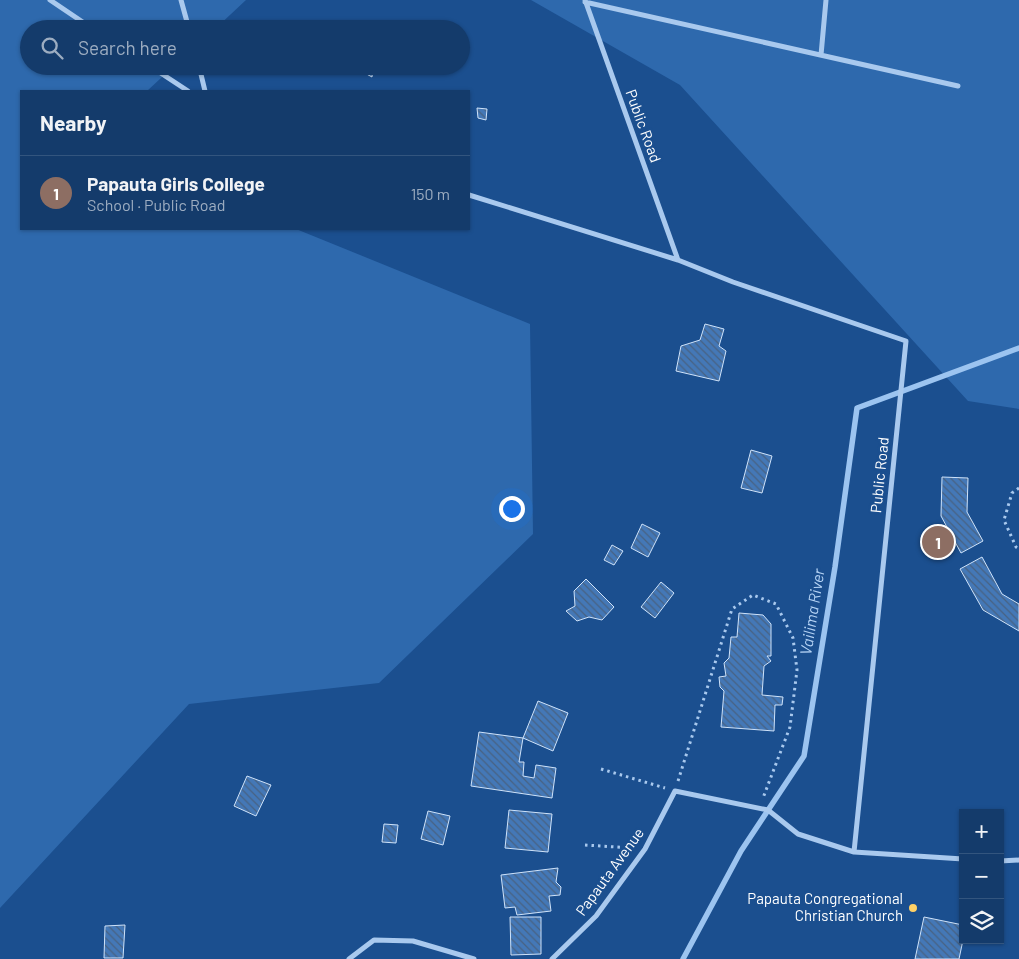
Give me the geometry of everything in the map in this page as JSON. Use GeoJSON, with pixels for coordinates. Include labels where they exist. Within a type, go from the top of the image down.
{"type":"FeatureCollection","features":[{"type":"Feature","properties":{"kind":"street"},"geometry":{"type":"LineString","coordinates":[[50,0],[80,20]]}},
{"type":"Feature","properties":{"kind":"street"},"geometry":{"type":"LineString","coordinates":[[181,0],[186,20]]}},
{"type":"Feature","properties":{"kind":"street"},"geometry":{"type":"LineString","coordinates":[[821,55],[826,0]]}},
{"type":"Feature","properties":{"kind":"street"},"geometry":{"type":"LineString","coordinates":[[585,1],[958,86]]}},
{"type":"Feature","properties":{"kind":"street","name":"Public Road"},"geometry":{"type":"LineString","coordinates":[[585,1],[678,260]]}},
{"type":"Feature","properties":{"kind":"street"},"geometry":{"type":"LineString","coordinates":[[164,75],[186,90]]}},
{"type":"Feature","properties":{"kind":"street"},"geometry":{"type":"LineString","coordinates":[[202,75],[206,90]]}},
{"type":"Feature","properties":{"kind":"street","name":"Public Road"},"geometry":{"type":"LineString","coordinates":[[470,195],[678,260],[733,282],[906,341],[854,852]]}},
{"type":"Feature","properties":{"kind":"street"},"geometry":{"type":"LineString","coordinates":[[675,791],[768,810],[798,834],[854,852],[959,859]]}},
{"type":"Feature","properties":{"kind":"street","name":"Papauta Avenue"},"geometry":{"type":"LineString","coordinates":[[552,959],[596,916],[646,849],[675,791]]}},
{"type":"Feature","properties":{"kind":"street"},"geometry":{"type":"LineString","coordinates":[[1004,861],[1019,860]]}},
{"type":"Feature","properties":{"kind":"street"},"geometry":{"type":"LineString","coordinates":[[349,959],[374,940],[413,941],[474,959]]}},
{"type":"Feature","properties":{"kind":"path"},"geometry":{"type":"LineString","coordinates":[[1019,488],[1012,493],[1004,520],[1016,547],[1019,549]]}},
{"type":"Feature","properties":{"kind":"path"},"geometry":{"type":"LineString","coordinates":[[601,769],[675,791],[732,609],[753,595],[776,604],[793,638],[797,670],[790,726],[759,808]]}},
{"type":"Feature","properties":{"kind":"path"},"geometry":{"type":"LineString","coordinates":[[585,845],[646,849]]}},
{"type":"Feature","properties":{"kind":"shaded area"},"geometry":{"type":"Polygon","coordinates":[[[0,0],[246,0],[225,20],[20,20],[20,75],[164,75],[148,90],[20,90],[20,230],[298,230],[530,324],[533,534],[379,683],[189,704],[0,908],[0,0]]]}},
{"type":"Feature","properties":{"kind":"shaded area"},"geometry":{"type":"Polygon","coordinates":[[[531,0],[1019,0],[1019,409],[968,401],[680,85],[531,0]]]}},
{"type":"Feature","properties":{"kind":"building"},"geometry":{"type":"Polygon","coordinates":[[[477,108],[487,109],[486,120],[478,118],[477,108]]]}},
{"type":"Feature","properties":{"kind":"building"},"geometry":{"type":"Polygon","coordinates":[[[705,324],[724,329],[719,346],[726,351],[719,381],[676,371],[681,346],[700,340],[705,324]]]}},
{"type":"Feature","properties":{"kind":"building"},"geometry":{"type":"Polygon","coordinates":[[[751,450],[772,456],[762,493],[741,488],[751,450]]]}},
{"type":"Feature","properties":{"kind":"building"},"geometry":{"type":"Polygon","coordinates":[[[942,477],[968,478],[967,512],[983,541],[961,553],[941,516],[942,477]]]}},
{"type":"Feature","properties":{"kind":"building"},"geometry":{"type":"Polygon","coordinates":[[[642,524],[660,533],[648,557],[631,548],[642,524]]]}},
{"type":"Feature","properties":{"kind":"building"},"geometry":{"type":"Polygon","coordinates":[[[612,545],[623,551],[614,565],[604,560],[612,545]]]}},
{"type":"Feature","properties":{"kind":"building"},"geometry":{"type":"Polygon","coordinates":[[[982,557],[1002,594],[1019,604],[1019,631],[983,610],[960,569],[982,557]]]}},
{"type":"Feature","properties":{"kind":"building"},"geometry":{"type":"Polygon","coordinates":[[[586,579],[614,607],[602,620],[589,617],[577,621],[566,611],[575,606],[574,591],[586,579]]]}},
{"type":"Feature","properties":{"kind":"building"},"geometry":{"type":"Polygon","coordinates":[[[661,582],[674,593],[655,618],[641,607],[661,582]]]}},
{"type":"Feature","properties":{"kind":"building"},"geometry":{"type":"Polygon","coordinates":[[[739,613],[763,615],[771,624],[771,656],[767,656],[771,661],[764,666],[762,695],[783,697],[782,705],[775,705],[774,731],[721,727],[724,691],[720,687],[719,677],[726,676],[724,663],[729,658],[731,637],[737,637],[739,613]]]}},
{"type":"Feature","properties":{"kind":"building"},"geometry":{"type":"Polygon","coordinates":[[[538,701],[568,713],[553,751],[523,738],[538,701]]]}},
{"type":"Feature","properties":{"kind":"building"},"geometry":{"type":"Polygon","coordinates":[[[479,732],[523,738],[519,762],[524,762],[523,776],[534,778],[536,765],[556,768],[552,798],[471,786],[479,732]]]}},
{"type":"Feature","properties":{"kind":"building"},"geometry":{"type":"Polygon","coordinates":[[[247,776],[271,785],[256,816],[234,806],[247,776]]]}},
{"type":"Feature","properties":{"kind":"building"},"geometry":{"type":"Polygon","coordinates":[[[509,810],[552,814],[548,852],[505,848],[509,810]]]}},
{"type":"Feature","properties":{"kind":"building"},"geometry":{"type":"Polygon","coordinates":[[[428,811],[450,816],[443,845],[421,839],[428,811]]]}},
{"type":"Feature","properties":{"kind":"building"},"geometry":{"type":"Polygon","coordinates":[[[384,824],[398,825],[396,843],[382,842],[384,824]]]}},
{"type":"Feature","properties":{"kind":"building"},"geometry":{"type":"Polygon","coordinates":[[[558,868],[556,882],[561,887],[560,895],[549,896],[551,911],[517,915],[515,907],[505,908],[501,875],[558,868]]]}},
{"type":"Feature","properties":{"kind":"building"},"geometry":{"type":"Polygon","coordinates":[[[510,917],[541,917],[541,954],[511,955],[510,917]]]}},
{"type":"Feature","properties":{"kind":"building"},"geometry":{"type":"Polygon","coordinates":[[[924,917],[959,924],[959,944],[962,944],[959,959],[915,959],[924,917]]]}},
{"type":"Feature","properties":{"kind":"building"},"geometry":{"type":"Polygon","coordinates":[[[125,925],[123,958],[104,958],[105,926],[125,925]]]}},
{"type":"Feature","properties":{"kind":"waterway","name":"Vailima River"},"geometry":{"type":"LineString","coordinates":[[683,959],[741,851],[804,756],[835,567],[857,408],[1019,348]]}},
{"type":"Feature","properties":{"kind":"place","name":"Papauta Girls College"},"geometry":{"type":"Point","coordinates":[938,542]}},
{"type":"Feature","properties":{"kind":"place","name":"Papauta Congregational Christian Church"},"geometry":{"type":"Point","coordinates":[913,908]}}]}
